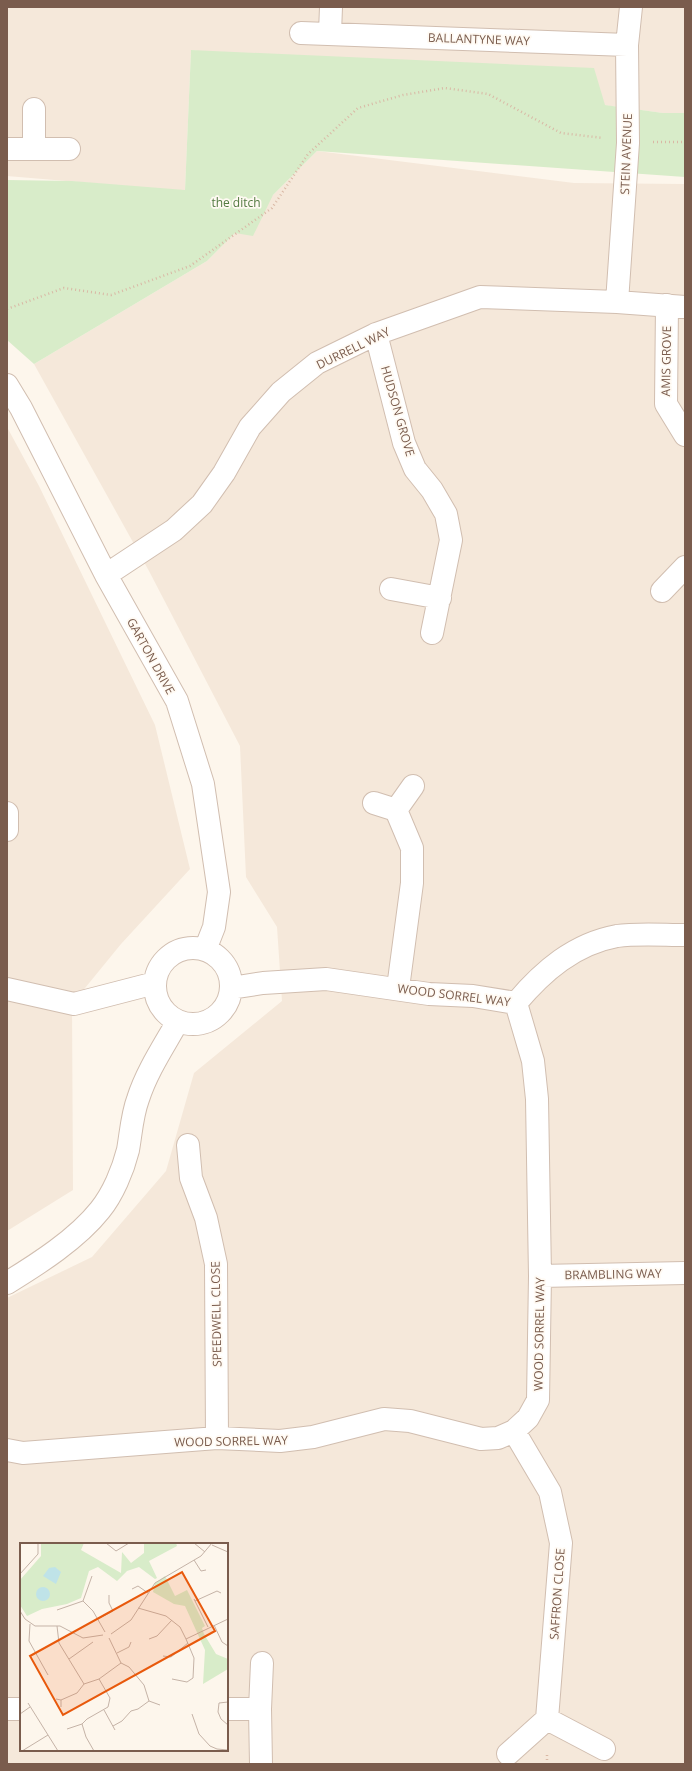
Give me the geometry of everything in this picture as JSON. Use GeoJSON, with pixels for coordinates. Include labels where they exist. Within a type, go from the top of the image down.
{"type":"FeatureCollection","features":[{"type":"Feature","properties":{"kind":"street"},"geometry":{"type":"LineString","coordinates":[[330,33],[331,7]]}},
{"type":"Feature","properties":{"kind":"street","name":"STEIN AVENUE"},"geometry":{"type":"LineString","coordinates":[[617,302],[628,143],[627,45],[631,7]]}},
{"type":"Feature","properties":{"kind":"street","name":"BALLANTYNE WAY"},"geometry":{"type":"LineString","coordinates":[[301,33],[627,45]]}},
{"type":"Feature","properties":{"kind":"street"},"geometry":{"type":"LineString","coordinates":[[34,109],[34,149]]}},
{"type":"Feature","properties":{"kind":"street"},"geometry":{"type":"LineString","coordinates":[[7,149],[69,149]]}},
{"type":"Feature","properties":{"kind":"street","name":"DURRELL WAY"},"geometry":{"type":"LineString","coordinates":[[106,575],[174,530],[202,504],[224,473],[250,427],[281,392],[317,364],[376,334],[480,297],[617,302],[676,306]]}},
{"type":"Feature","properties":{"kind":"street","name":"AMIS GROVE"},"geometry":{"type":"LineString","coordinates":[[676,306],[666,404],[685,435]]}},
{"type":"Feature","properties":{"kind":"street","name":"HUDSON GROVE"},"geometry":{"type":"LineString","coordinates":[[376,334],[404,444],[415,468],[432,490],[446,514],[451,540],[432,633]]}},
{"type":"Feature","properties":{"kind":"street","name":"GARTON DRIVE"},"geometry":{"type":"LineString","coordinates":[[7,385],[14,412],[177,701],[203,784],[219,892],[214,927],[206,950]]}},
{"type":"Feature","properties":{"kind":"street"},"geometry":{"type":"LineString","coordinates":[[662,591],[685,567]]}},
{"type":"Feature","properties":{"kind":"street"},"geometry":{"type":"LineString","coordinates":[[391,589],[440,598]]}},
{"type":"Feature","properties":{"kind":"street"},"geometry":{"type":"LineString","coordinates":[[396,810],[413,786]]}},
{"type":"Feature","properties":{"kind":"street"},"geometry":{"type":"LineString","coordinates":[[374,803],[396,810],[412,848],[412,883],[398,988]]}},
{"type":"Feature","properties":{"kind":"street"},"geometry":{"type":"LineString","coordinates":[[7,813],[7,830]]}},
{"type":"Feature","properties":{"kind":"street"},"geometry":{"type":"LineString","coordinates":[[516,1003],[537,978],[560,959],[588,945],[617,936],[685,935]]}},
{"type":"Feature","properties":{"kind":"street"},"geometry":{"type":"LineString","coordinates":[[194,948],[206,950],[216,955],[225,965],[230,976],[231,988],[229,1000],[222,1010],[213,1018],[202,1023],[190,1024],[178,1021],[169,1015],[161,1006],[156,995],[156,983],[158,972],[164,962],[172,954],[182,949],[194,948]]}},
{"type":"Feature","properties":{"kind":"street","name":"WOOD SORREL WAY"},"geometry":{"type":"LineString","coordinates":[[7,1450],[23,1453],[217,1438],[280,1441],[307,1438],[384,1419],[410,1421],[481,1438],[498,1438],[514,1431],[528,1418],[538,1400],[540,1276],[538,1099],[533,1061],[516,1003],[473,996],[429,994],[398,988],[326,979],[263,983],[231,988]]}},
{"type":"Feature","properties":{"kind":"street"},"geometry":{"type":"LineString","coordinates":[[7,990],[74,1004],[156,983]]}},
{"type":"Feature","properties":{"kind":"street"},"geometry":{"type":"LineString","coordinates":[[7,1283],[31,1268],[76,1234],[100,1210],[115,1185],[127,1152],[137,1100],[149,1072],[178,1021]]}},
{"type":"Feature","properties":{"kind":"street","name":"SPEEDWELL CLOSE"},"geometry":{"type":"LineString","coordinates":[[188,1145],[191,1178],[206,1218],[216,1264],[217,1438]]}},
{"type":"Feature","properties":{"kind":"street","name":"BRAMBLING WAY"},"geometry":{"type":"LineString","coordinates":[[540,1276],[685,1273]]}},
{"type":"Feature","properties":{"kind":"street","name":"SAFFRON CLOSE"},"geometry":{"type":"LineString","coordinates":[[514,1431],[550,1492],[561,1543],[547,1719]]}},
{"type":"Feature","properties":{"kind":"street"},"geometry":{"type":"LineString","coordinates":[[261,1764],[260,1709],[262,1663]]}},
{"type":"Feature","properties":{"kind":"street"},"geometry":{"type":"LineString","coordinates":[[7,1709],[20,1709]]}},
{"type":"Feature","properties":{"kind":"street"},"geometry":{"type":"LineString","coordinates":[[228,1709],[260,1709]]}},
{"type":"Feature","properties":{"kind":"street"},"geometry":{"type":"LineString","coordinates":[[508,1754],[547,1719],[604,1750]]}},
{"type":"Feature","properties":{"kind":"path"},"geometry":{"type":"LineString","coordinates":[[7,310],[64,288],[111,296],[190,266],[272,208],[308,154],[358,108],[403,95],[444,88],[488,94],[561,133],[628,143],[685,142]]}},
{"type":"Feature","properties":{"kind":"shaded area"},"geometry":{"type":"Polygon","coordinates":[[[7,7],[685,7],[685,113],[663,113],[191,50],[185,191],[7,176],[7,7]]]}},
{"type":"Feature","properties":{"kind":"shaded area"},"geometry":{"type":"Polygon","coordinates":[[[317,151],[574,183],[685,184],[685,1764],[7,1764],[7,1298],[92,1257],[166,1171],[194,1073],[282,1001],[277,927],[246,877],[240,746],[149,571],[34,364],[207,261],[317,151]]]}},
{"type":"Feature","properties":{"kind":"shaded area"},"geometry":{"type":"Polygon","coordinates":[[[7,427],[39,486],[155,725],[190,869],[121,944],[72,1004],[73,1190],[7,1231],[7,427]]]}},
{"type":"Feature","properties":{"kind":"green space","name":"the ditch"},"geometry":{"type":"Polygon","coordinates":[[[191,50],[594,68],[605,105],[663,113],[685,113],[685,177],[317,151],[273,195],[253,236],[235,233],[207,261],[34,364],[7,340],[7,180],[72,181],[185,190],[191,50]]]}}]}
